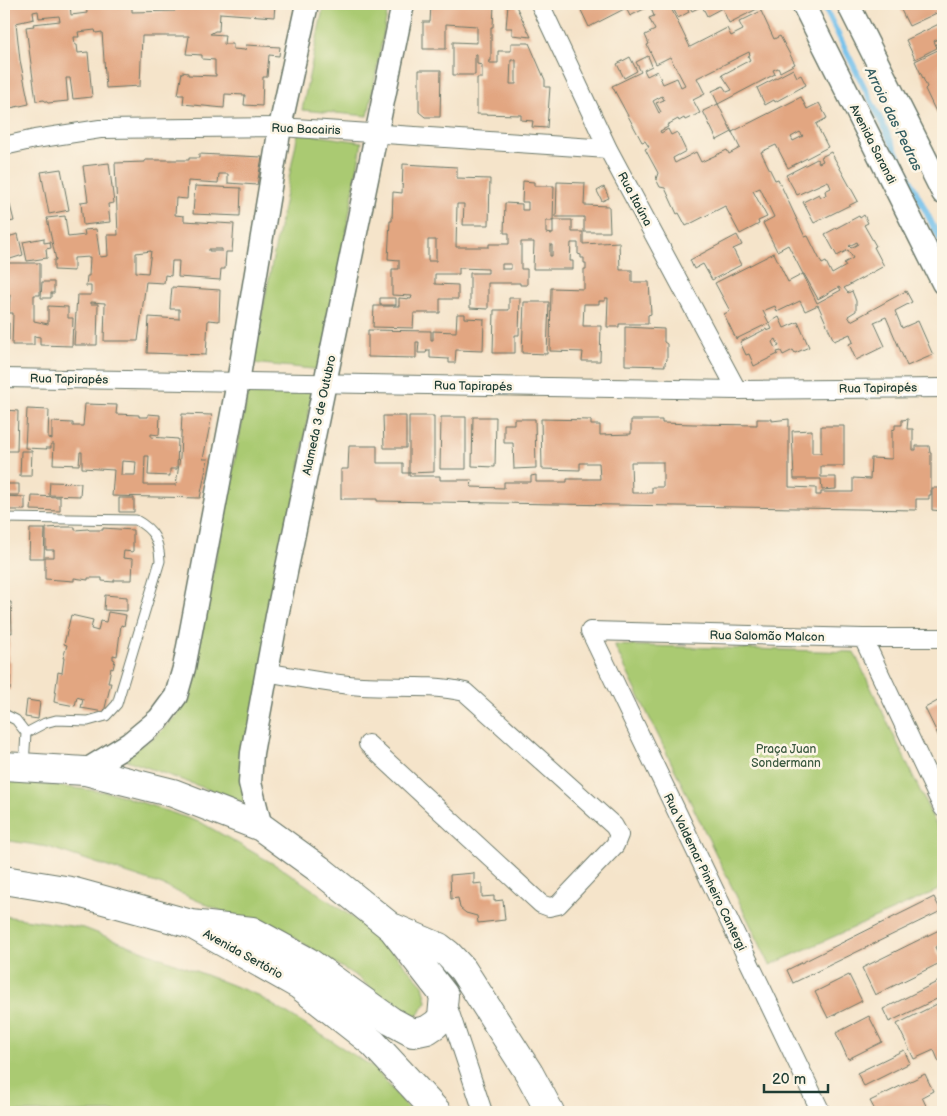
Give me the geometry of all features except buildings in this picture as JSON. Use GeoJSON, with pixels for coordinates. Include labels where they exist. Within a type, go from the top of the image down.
{"type":"FeatureCollection","features":[{"type":"Feature","properties":{"kind":"main road"},"geometry":{"type":"LineString","coordinates":[[14,767],[85,771],[173,793],[261,827],[319,869],[392,928],[444,995],[442,1017],[427,1030],[414,1033],[391,1021],[307,961],[252,931],[191,924]]}},
{"type":"Feature","properties":{"kind":"main road","name":"Avenida Sertório"},"geometry":{"type":"LineString","coordinates":[[4,880],[71,890],[191,924],[299,985],[373,1043],[437,1112]]}},
{"type":"Feature","properties":{"kind":"main road"},"geometry":{"type":"LineString","coordinates":[[392,928],[439,947],[458,965],[529,1073],[550,1112]]}},
{"type":"Feature","properties":{"kind":"street"},"geometry":{"type":"LineString","coordinates":[[85,771],[129,744],[159,718],[176,696],[184,668],[238,382],[280,127],[307,4]]}},
{"type":"Feature","properties":{"kind":"street","name":"Alameda 3 de Outubro"},"geometry":{"type":"LineString","coordinates":[[261,827],[250,783],[252,753],[277,616],[403,4]]}},
{"type":"Feature","properties":{"kind":"street","name":"Rua Itaúna"},"geometry":{"type":"LineString","coordinates":[[540,4],[608,149],[737,390]]}},
{"type":"Feature","properties":{"kind":"street","name":"Avenida Sarandi"},"geometry":{"type":"LineString","coordinates":[[803,4],[943,284]]}},
{"type":"Feature","properties":{"kind":"street"},"geometry":{"type":"LineString","coordinates":[[848,4],[943,193]]}},
{"type":"Feature","properties":{"kind":"street","name":"Rua Bacairis"},"geometry":{"type":"LineString","coordinates":[[4,146],[100,129],[280,127],[378,132],[608,149]]}},
{"type":"Feature","properties":{"kind":"street","name":"Rua Tapirapés"},"geometry":{"type":"LineString","coordinates":[[4,378],[737,390],[943,388]]}},
{"type":"Feature","properties":{"kind":"street","name":"Rua Salomão Malcon"},"geometry":{"type":"LineString","coordinates":[[590,632],[943,638]]}},
{"type":"Feature","properties":{"kind":"street","name":"Rua Valdemar Pinheiro Cantergi"},"geometry":{"type":"LineString","coordinates":[[590,632],[821,1112]]}},
{"type":"Feature","properties":{"kind":"street"},"geometry":{"type":"LineString","coordinates":[[863,638],[943,808]]}},
{"type":"Feature","properties":{"kind":"street"},"geometry":{"type":"LineString","coordinates":[[266,672],[331,683],[361,686],[446,688],[465,692],[614,826],[618,835],[616,845],[558,905],[549,907],[541,904],[368,744]]}},
{"type":"Feature","properties":{"kind":"street"},"geometry":{"type":"LineString","coordinates":[[444,995],[483,1112]]}},
{"type":"Feature","properties":{"kind":"lane"},"geometry":{"type":"LineString","coordinates":[[4,518],[136,520],[148,527],[160,549],[160,561],[117,704],[106,716],[88,721],[56,720],[45,722],[26,733],[14,767]]}},
{"type":"Feature","properties":{"kind":"lane"},"geometry":{"type":"LineString","coordinates":[[4,714],[16,720],[26,733]]}},
{"type":"Feature","properties":{"kind":"green space"},"geometry":{"type":"Polygon","coordinates":[[[324,4],[389,4],[368,116],[302,110],[324,4]]]}},
{"type":"Feature","properties":{"kind":"green space"},"geometry":{"type":"Polygon","coordinates":[[[298,133],[362,142],[322,370],[252,363],[298,133]]]}},
{"type":"Feature","properties":{"kind":"green space"},"geometry":{"type":"Polygon","coordinates":[[[249,387],[312,392],[246,803],[121,758],[156,736],[177,715],[190,692],[249,387]]]}},
{"type":"Feature","properties":{"kind":"green space","name":"Praça Juan Sondermann"},"geometry":{"type":"Polygon","coordinates":[[[614,645],[854,652],[943,839],[943,888],[770,965],[614,645]]]}},
{"type":"Feature","properties":{"kind":"green space"},"geometry":{"type":"Polygon","coordinates":[[[4,781],[19,781],[114,793],[202,823],[286,871],[375,933],[423,985],[427,1002],[417,1016],[401,1015],[359,978],[272,924],[237,918],[162,885],[48,847],[4,840],[4,781]]]}},
{"type":"Feature","properties":{"kind":"green space"},"geometry":{"type":"Polygon","coordinates":[[[4,916],[84,928],[255,994],[375,1068],[411,1112],[4,1112],[4,916]]]}},
{"type":"Feature","properties":{"kind":"waterway","name":"Arroio das Pedras"},"geometry":{"type":"LineString","coordinates":[[823,4],[943,246]]}}]}
